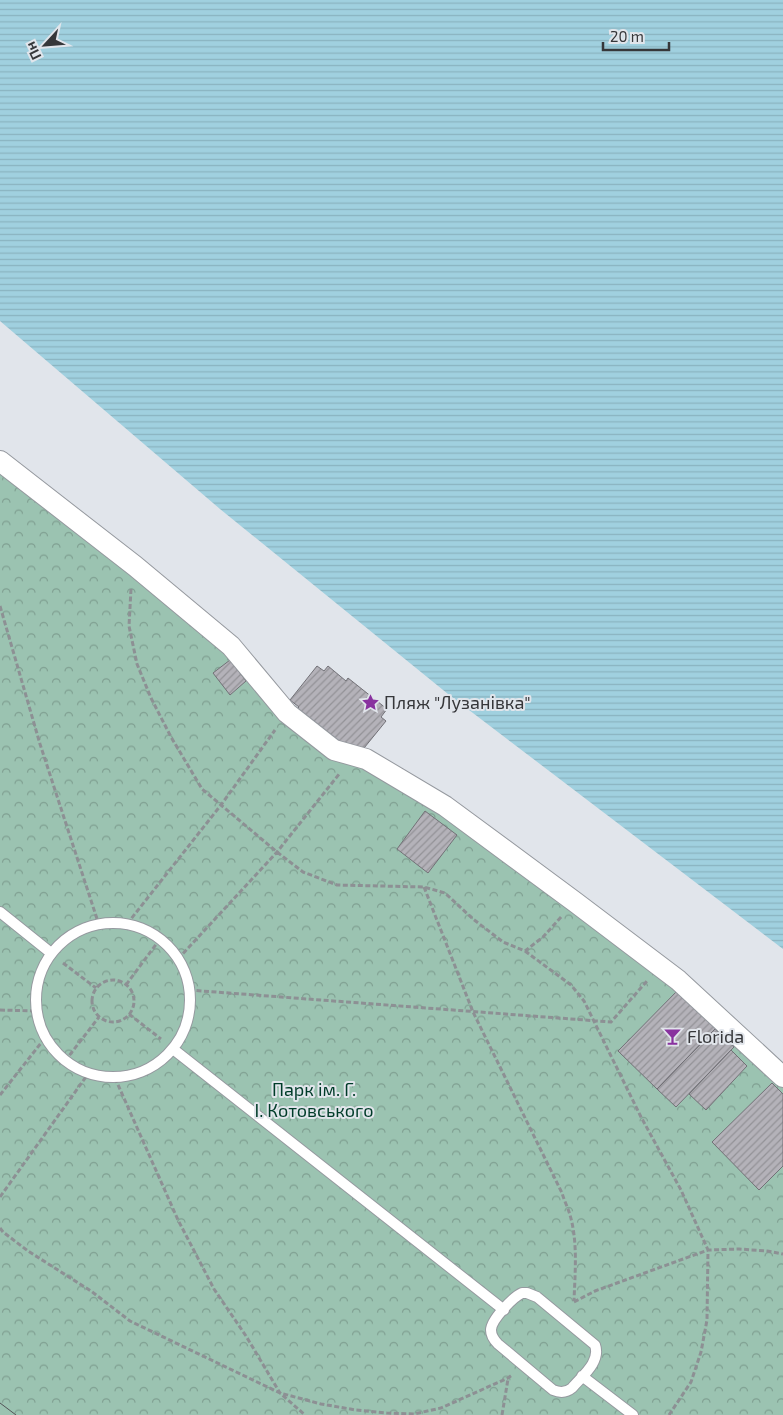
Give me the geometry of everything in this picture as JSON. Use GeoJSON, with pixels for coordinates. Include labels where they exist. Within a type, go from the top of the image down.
{"type":"FeatureCollection","features":[{"type":"Feature","properties":{"kind":"street"},"geometry":{"type":"LineString","coordinates":[[0,460],[231,646],[287,712],[334,750],[366,759],[445,806],[678,980],[783,1077]]}},
{"type":"Feature","properties":{"kind":"lane"},"geometry":{"type":"LineString","coordinates":[[0,912],[51,954]]}},
{"type":"Feature","properties":{"kind":"lane"},"geometry":{"type":"LineString","coordinates":[[106,923],[127,924],[145,930],[160,939],[178,959],[186,974],[189,990],[189,1011],[184,1031],[173,1049],[161,1061],[147,1070],[132,1076],[101,1077],[88,1074],[65,1061],[54,1051],[39,1025],[36,1011],[36,991],[41,971],[51,954],[66,938],[85,928],[106,923]]}},
{"type":"Feature","properties":{"kind":"lane"},"geometry":{"type":"LineString","coordinates":[[173,1049],[504,1310]]}},
{"type":"Feature","properties":{"kind":"lane"},"geometry":{"type":"LineString","coordinates":[[532,1294],[592,1341],[597,1350],[597,1356],[582,1376],[568,1391],[558,1392],[553,1390],[494,1340],[491,1330],[495,1321],[517,1295],[532,1294]]}},
{"type":"Feature","properties":{"kind":"lane"},"geometry":{"type":"LineString","coordinates":[[582,1376],[633,1415]]}},
{"type":"Feature","properties":{"kind":"path"},"geometry":{"type":"LineString","coordinates":[[134,566],[130,596],[130,626],[136,664],[151,698],[184,761],[202,789],[277,852],[304,872],[337,885],[424,887],[445,893],[473,919],[503,942],[525,951],[571,986],[584,1001],[641,1117],[681,1190],[708,1250],[707,1320],[701,1352],[691,1382],[669,1415]]}},
{"type":"Feature","properties":{"kind":"path"},"geometry":{"type":"LineString","coordinates":[[0,606],[40,744],[99,925]]}},
{"type":"Feature","properties":{"kind":"path"},"geometry":{"type":"LineString","coordinates":[[127,924],[221,805],[287,712]]}},
{"type":"Feature","properties":{"kind":"path"},"geometry":{"type":"LineString","coordinates":[[178,959],[277,852],[353,756]]}},
{"type":"Feature","properties":{"kind":"path"},"geometry":{"type":"LineString","coordinates":[[424,887],[473,1012],[562,1193],[574,1234],[574,1301],[595,1291],[708,1250],[767,1250],[783,1254]]}},
{"type":"Feature","properties":{"kind":"path"},"geometry":{"type":"LineString","coordinates":[[525,951],[543,938],[575,902]]}},
{"type":"Feature","properties":{"kind":"path"},"geometry":{"type":"LineString","coordinates":[[126,985],[160,939]]}},
{"type":"Feature","properties":{"kind":"path"},"geometry":{"type":"LineString","coordinates":[[51,954],[96,988]]}},
{"type":"Feature","properties":{"kind":"path"},"geometry":{"type":"LineString","coordinates":[[189,990],[611,1022],[660,967]]}},
{"type":"Feature","properties":{"kind":"path"},"geometry":{"type":"LineString","coordinates":[[110,980],[122,982],[126,985],[133,996],[132,1008],[129,1014],[112,1022],[99,1017],[93,1006],[93,994],[96,988],[110,980]]}},
{"type":"Feature","properties":{"kind":"path"},"geometry":{"type":"LineString","coordinates":[[0,1010],[36,1011]]}},
{"type":"Feature","properties":{"kind":"path"},"geometry":{"type":"LineString","coordinates":[[129,1014],[173,1049]]}},
{"type":"Feature","properties":{"kind":"path"},"geometry":{"type":"LineString","coordinates":[[65,1061],[99,1017]]}},
{"type":"Feature","properties":{"kind":"path"},"geometry":{"type":"LineString","coordinates":[[0,1095],[45,1038]]}},
{"type":"Feature","properties":{"kind":"path"},"geometry":{"type":"LineString","coordinates":[[0,1197],[88,1074]]}},
{"type":"Feature","properties":{"kind":"path"},"geometry":{"type":"LineString","coordinates":[[115,1078],[178,1220],[214,1289],[246,1336],[280,1394],[305,1415]]}},
{"type":"Feature","properties":{"kind":"path"},"geometry":{"type":"LineString","coordinates":[[0,1228],[2,1232],[28,1251],[91,1291],[130,1321],[280,1394],[356,1410],[414,1414],[441,1408],[508,1378],[502,1415]]}},
{"type":"Feature","properties":{"kind":"green space","name":"Парк ім. Г. І. Котовського"},"geometry":{"type":"Polygon","coordinates":[[[0,458],[135,566],[287,713],[366,759],[660,967],[783,1077],[783,1415],[0,1415],[0,458]]]}},
{"type":"Feature","properties":{"kind":"water"},"geometry":{"type":"Polygon","coordinates":[[[0,0],[783,0],[783,949],[448,694],[220,509],[0,321],[0,0]]]}},
{"type":"Feature","properties":{"kind":"building"},"geometry":{"type":"Polygon","coordinates":[[[230,660],[246,681],[230,695],[213,673],[230,660]]]}},
{"type":"Feature","properties":{"kind":"building"},"geometry":{"type":"Polygon","coordinates":[[[317,666],[324,671],[328,666],[346,681],[348,678],[387,709],[381,717],[386,721],[360,753],[346,751],[296,710],[299,707],[290,700],[317,666]]]}},
{"type":"Feature","properties":{"kind":"building"},"geometry":{"type":"Polygon","coordinates":[[[425,811],[457,835],[428,873],[397,849],[425,811]]]}},
{"type":"Feature","properties":{"kind":"building"},"geometry":{"type":"Polygon","coordinates":[[[681,987],[719,1025],[657,1089],[618,1051],[681,987]]]}},
{"type":"Feature","properties":{"kind":"building"},"geometry":{"type":"Polygon","coordinates":[[[715,1029],[734,1047],[676,1107],[657,1089],[715,1029]]]}},
{"type":"Feature","properties":{"kind":"building"},"geometry":{"type":"Polygon","coordinates":[[[731,1050],[747,1066],[706,1110],[689,1094],[731,1050]]]}},
{"type":"Feature","properties":{"kind":"building"},"geometry":{"type":"Polygon","coordinates":[[[772,1083],[783,1094],[783,1166],[759,1190],[712,1142],[772,1083]]]}},
{"type":"Feature","properties":{"kind":"tram line"},"geometry":{"type":"LineString","coordinates":[[0,1403],[16,1415]]}},
{"type":"Feature","properties":{"kind":"place","name":"Пляж \"Лузанівка\""},"geometry":{"type":"Point","coordinates":[370,703]}},
{"type":"Feature","properties":{"kind":"place","name":"Florida"},"geometry":{"type":"Point","coordinates":[673,1037]}}]}
